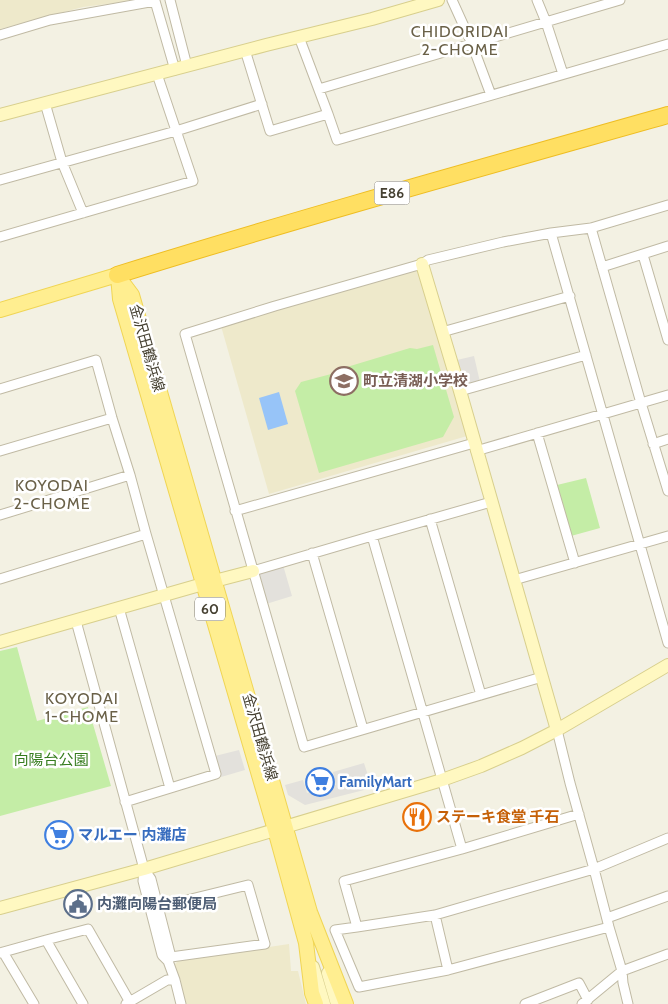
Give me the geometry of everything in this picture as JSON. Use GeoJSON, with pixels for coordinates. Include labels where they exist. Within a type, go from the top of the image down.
{"type":"FeatureCollection","features":[{"type":"Feature","properties":{"kind":"highway","name":"E86"},"geometry":{"type":"LineString","coordinates":[[118,275],[232,239],[668,116]]}},
{"type":"Feature","properties":{"kind":"main road"},"geometry":{"type":"LineString","coordinates":[[0,310],[118,275]]}},
{"type":"Feature","properties":{"kind":"main road","name":"金沢田鶴浜線"},"geometry":{"type":"LineString","coordinates":[[118,275],[132,295],[209,582],[280,828],[306,943],[312,993],[320,1001]]}},
{"type":"Feature","properties":{"kind":"main road","name":"金沢田鶴浜線"},"geometry":{"type":"LineString","coordinates":[[280,828],[346,1004]]}},
{"type":"Feature","properties":{"kind":"street"},"geometry":{"type":"LineString","coordinates":[[170,0],[181,68]]}},
{"type":"Feature","properties":{"kind":"street"},"geometry":{"type":"LineString","coordinates":[[0,115],[245,50],[372,19],[438,0]]}},
{"type":"Feature","properties":{"kind":"street"},"geometry":{"type":"LineString","coordinates":[[452,0],[472,44],[491,95]]}},
{"type":"Feature","properties":{"kind":"street"},"geometry":{"type":"LineString","coordinates":[[537,0],[563,74]]}},
{"type":"Feature","properties":{"kind":"street"},"geometry":{"type":"LineString","coordinates":[[319,89],[620,0]]}},
{"type":"Feature","properties":{"kind":"street"},"geometry":{"type":"LineString","coordinates":[[0,35],[50,20],[155,1],[181,68]]}},
{"type":"Feature","properties":{"kind":"street"},"geometry":{"type":"LineString","coordinates":[[300,37],[337,140],[668,44]]}},
{"type":"Feature","properties":{"kind":"street"},"geometry":{"type":"LineString","coordinates":[[245,50],[270,131],[328,114]]}},
{"type":"Feature","properties":{"kind":"street"},"geometry":{"type":"LineString","coordinates":[[0,237],[193,181],[157,74]]}},
{"type":"Feature","properties":{"kind":"street"},"geometry":{"type":"LineString","coordinates":[[45,103],[62,162],[83,213]]}},
{"type":"Feature","properties":{"kind":"street"},"geometry":{"type":"LineString","coordinates":[[0,180],[176,131],[262,104]]}},
{"type":"Feature","properties":{"kind":"street"},"geometry":{"type":"LineString","coordinates":[[542,677],[304,747],[185,334],[422,264],[428,260],[503,242],[591,228],[668,205]]}},
{"type":"Feature","properties":{"kind":"street"},"geometry":{"type":"LineString","coordinates":[[591,228],[668,490]]}},
{"type":"Feature","properties":{"kind":"street"},"geometry":{"type":"LineString","coordinates":[[551,233],[668,643]]}},
{"type":"Feature","properties":{"kind":"street"},"geometry":{"type":"LineString","coordinates":[[602,267],[668,246]]}},
{"type":"Feature","properties":{"kind":"street"},"geometry":{"type":"LineString","coordinates":[[643,255],[668,340]]}},
{"type":"Feature","properties":{"kind":"street"},"geometry":{"type":"LineString","coordinates":[[422,264],[557,730],[622,972],[628,1004]]}},
{"type":"Feature","properties":{"kind":"street"},"geometry":{"type":"LineString","coordinates":[[442,332],[570,296]]}},
{"type":"Feature","properties":{"kind":"street"},"geometry":{"type":"LineString","coordinates":[[460,391],[586,355]]}},
{"type":"Feature","properties":{"kind":"street"},"geometry":{"type":"LineString","coordinates":[[0,388],[96,360],[216,774],[125,802]]}},
{"type":"Feature","properties":{"kind":"street"},"geometry":{"type":"LineString","coordinates":[[235,511],[475,447],[537,433],[668,395]]}},
{"type":"Feature","properties":{"kind":"street"},"geometry":{"type":"LineString","coordinates":[[0,451],[112,418]]}},
{"type":"Feature","properties":{"kind":"street"},"geometry":{"type":"LineString","coordinates":[[537,433],[575,563]]}},
{"type":"Feature","properties":{"kind":"street"},"geometry":{"type":"LineString","coordinates":[[653,444],[668,439]]}},
{"type":"Feature","properties":{"kind":"street"},"geometry":{"type":"LineString","coordinates":[[0,515],[130,474]]}},
{"type":"Feature","properties":{"kind":"street"},"geometry":{"type":"LineString","coordinates":[[0,642],[491,502]]}},
{"type":"Feature","properties":{"kind":"street"},"geometry":{"type":"LineString","coordinates":[[430,519],[481,695]]}},
{"type":"Feature","properties":{"kind":"street"},"geometry":{"type":"LineString","coordinates":[[0,578],[146,534]]}},
{"type":"Feature","properties":{"kind":"street"},"geometry":{"type":"LineString","coordinates":[[372,536],[462,849]]}},
{"type":"Feature","properties":{"kind":"street"},"geometry":{"type":"LineString","coordinates":[[514,580],[668,536]]}},
{"type":"Feature","properties":{"kind":"street"},"geometry":{"type":"LineString","coordinates":[[312,554],[363,730]]}},
{"type":"Feature","properties":{"kind":"street"},"geometry":{"type":"LineString","coordinates":[[119,608],[170,788]]}},
{"type":"Feature","properties":{"kind":"street"},"geometry":{"type":"LineString","coordinates":[[76,621],[144,869],[143,881],[154,908],[162,955],[169,959],[265,944],[248,885],[154,908]]}},
{"type":"Feature","properties":{"kind":"street"},"geometry":{"type":"LineString","coordinates":[[1,904],[144,869],[442,780],[522,748],[557,730],[668,665]]}},
{"type":"Feature","properties":{"kind":"street"},"geometry":{"type":"LineString","coordinates":[[357,927],[344,881],[462,849],[579,814]]}},
{"type":"Feature","properties":{"kind":"street"},"geometry":{"type":"LineString","coordinates":[[668,838],[594,869],[436,915],[335,930],[359,987],[448,970],[608,923],[668,896]]}},
{"type":"Feature","properties":{"kind":"street"},"geometry":{"type":"LineString","coordinates":[[310,912],[337,1004]]}},
{"type":"Feature","properties":{"kind":"street"},"geometry":{"type":"LineString","coordinates":[[436,915],[448,970]]}},
{"type":"Feature","properties":{"kind":"street"},"geometry":{"type":"LineString","coordinates":[[34,1004],[2,952],[88,929],[129,1003],[167,980],[175,980]]}},
{"type":"Feature","properties":{"kind":"street"},"geometry":{"type":"LineString","coordinates":[[46,940],[83,1004]]}},
{"type":"Feature","properties":{"kind":"street"},"geometry":{"type":"LineString","coordinates":[[525,1004],[578,983],[585,1002],[622,972],[668,954]]}},
{"type":"Feature","properties":{"kind":"street"},"geometry":{"type":"LineString","coordinates":[[169,959],[180,1004]]}},
{"type":"Feature","properties":{"kind":"shaded area"},"geometry":{"type":"Polygon","coordinates":[[[0,0],[130,0],[83,7],[0,29],[0,0]]]}},
{"type":"Feature","properties":{"kind":"shaded area","name":"町立清湖小学校"},"geometry":{"type":"Polygon","coordinates":[[[415,269],[418,271],[467,436],[269,494],[221,326],[415,269]]]}},
{"type":"Feature","properties":{"kind":"shaded area"},"geometry":{"type":"Polygon","coordinates":[[[474,356],[480,382],[466,385],[462,383],[457,360],[474,356]]]}},
{"type":"Feature","properties":{"kind":"shaded area"},"geometry":{"type":"Polygon","coordinates":[[[283,565],[292,596],[266,604],[258,576],[260,572],[283,565]]]}},
{"type":"Feature","properties":{"kind":"shaded area"},"geometry":{"type":"Polygon","coordinates":[[[239,750],[245,770],[221,777],[215,756],[239,750]]]}},
{"type":"Feature","properties":{"kind":"shaded area"},"geometry":{"type":"Polygon","coordinates":[[[364,763],[372,788],[305,805],[288,795],[285,785],[303,780],[307,793],[336,785],[333,772],[364,763]]]}},
{"type":"Feature","properties":{"kind":"shaded area"},"geometry":{"type":"Polygon","coordinates":[[[289,944],[291,971],[298,971],[306,1004],[184,1004],[173,966],[178,961],[289,944]]]}},
{"type":"Feature","properties":{"kind":"green space"},"geometry":{"type":"Polygon","coordinates":[[[433,345],[454,417],[443,437],[319,473],[295,391],[301,382],[335,373],[337,370],[410,348],[417,349],[433,345]]]}},
{"type":"Feature","properties":{"kind":"green space"},"geometry":{"type":"Polygon","coordinates":[[[586,478],[600,528],[571,536],[557,485],[586,478]]]}},
{"type":"Feature","properties":{"kind":"green space","name":"向陽台公園"},"geometry":{"type":"Polygon","coordinates":[[[17,647],[37,721],[88,707],[111,786],[0,816],[0,651],[17,647]]]}},
{"type":"Feature","properties":{"kind":"water"},"geometry":{"type":"Polygon","coordinates":[[[279,392],[288,424],[268,430],[259,398],[279,392]]]}},
{"type":"Feature","properties":{"kind":"place","name":"町立清湖小学校"},"geometry":{"type":"Point","coordinates":[344,381]}},
{"type":"Feature","properties":{"kind":"place","name":"FamilyMart"},"geometry":{"type":"Point","coordinates":[320,782]}},
{"type":"Feature","properties":{"kind":"place","name":"ステーキ食堂 千石"},"geometry":{"type":"Point","coordinates":[417,817]}},
{"type":"Feature","properties":{"kind":"place","name":"マルエー 内灘店"},"geometry":{"type":"Point","coordinates":[59,835]}},
{"type":"Feature","properties":{"kind":"place","name":"内灘向陽台郵便局"},"geometry":{"type":"Point","coordinates":[78,904]}},
{"type":"Feature","properties":{"kind":"district","name":"CHIDORIDAI 2-CHOME"},"geometry":{"type":"Point","coordinates":[460,40]}},
{"type":"Feature","properties":{"kind":"district","name":"KOYODAI 2-CHOME"},"geometry":{"type":"Point","coordinates":[52,494]}},
{"type":"Feature","properties":{"kind":"district","name":"KOYODAI 1-CHOME"},"geometry":{"type":"Point","coordinates":[82,707]}}]}
